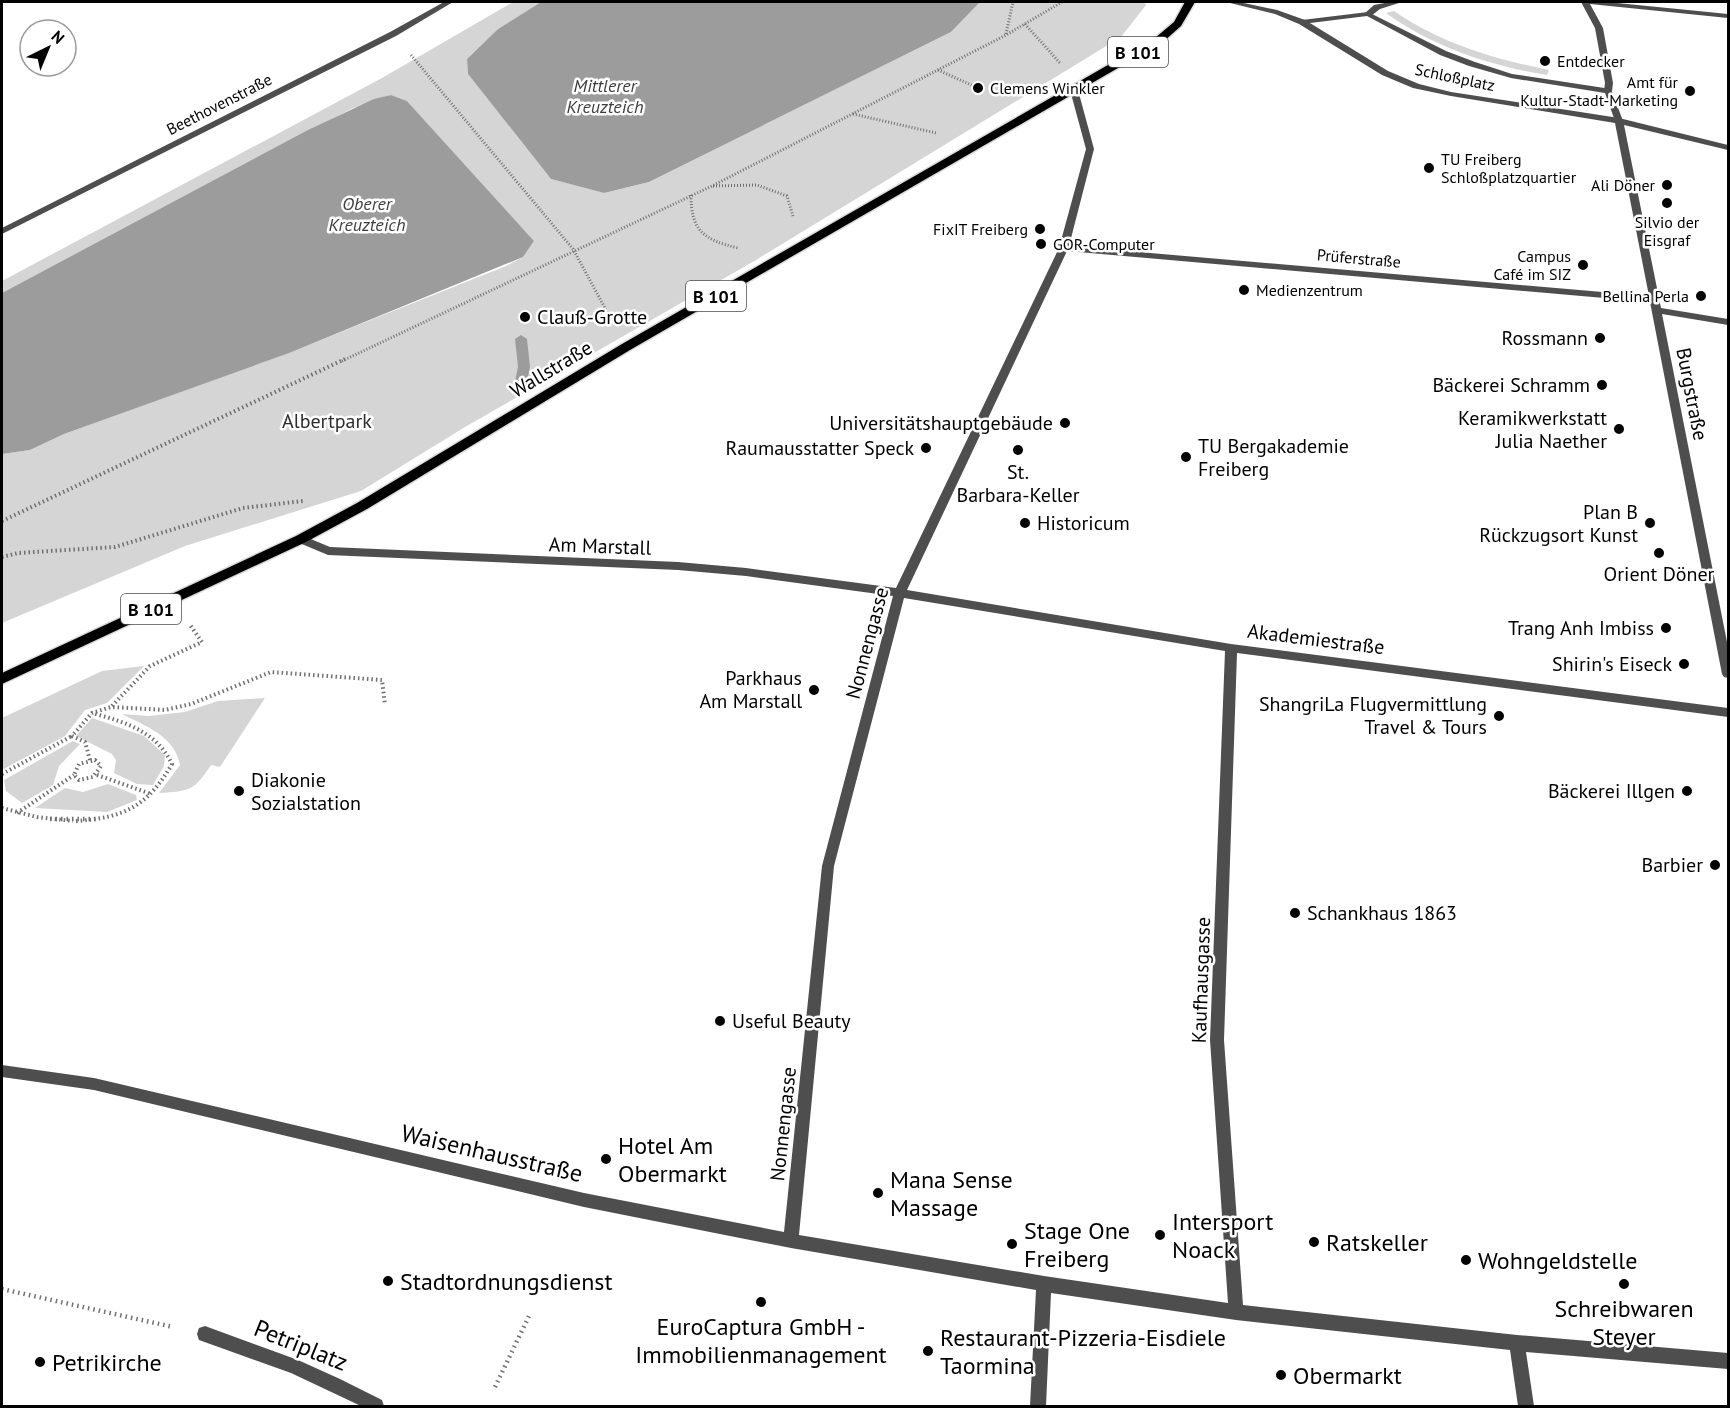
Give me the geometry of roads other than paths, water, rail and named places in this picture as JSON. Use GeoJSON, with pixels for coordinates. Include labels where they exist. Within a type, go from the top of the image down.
{"type":"FeatureCollection","features":[{"type":"Feature","properties":{"kind":"main road","name":"Wallstraße"},"geometry":{"type":"LineString","coordinates":[[2,679],[301,539],[362,506],[626,347],[1166,36],[1186,14],[1190,2]]}},
{"type":"Feature","properties":{"kind":"street","name":"Beethovenstraße"},"geometry":{"type":"LineString","coordinates":[[2,231],[393,34],[449,2]]}},
{"type":"Feature","properties":{"kind":"street","name":"Schloßplatz"},"geometry":{"type":"LineString","coordinates":[[1230,2],[1277,12],[1302,22],[1385,73],[1416,86],[1451,94],[1619,121],[1728,147]]}},
{"type":"Feature","properties":{"kind":"street"},"geometry":{"type":"LineString","coordinates":[[1302,22],[1368,14],[1377,7],[1398,2]]}},
{"type":"Feature","properties":{"kind":"street"},"geometry":{"type":"LineString","coordinates":[[1587,2],[1728,16]]}},
{"type":"Feature","properties":{"kind":"street","name":"Burgstraße"},"geometry":{"type":"LineString","coordinates":[[1587,2],[1599,28],[1609,87],[1619,121],[1728,674]]}},
{"type":"Feature","properties":{"kind":"street"},"geometry":{"type":"LineString","coordinates":[[1368,14],[1443,53],[1472,64],[1511,75],[1609,87]]}},
{"type":"Feature","properties":{"kind":"street","name":"Nonnengasse"},"geometry":{"type":"LineString","coordinates":[[791,1242],[828,866],[900,593],[1064,248],[1090,149],[1077,88]]}},
{"type":"Feature","properties":{"kind":"street","name":"Prüferstraße"},"geometry":{"type":"LineString","coordinates":[[1064,248],[1654,304],[1728,322]]}},
{"type":"Feature","properties":{"kind":"street","name":"Am Marstall"},"geometry":{"type":"LineString","coordinates":[[301,539],[328,551],[678,566],[756,573],[900,593]]}},
{"type":"Feature","properties":{"kind":"street","name":"Akademiestraße"},"geometry":{"type":"LineString","coordinates":[[900,593],[1232,648],[1728,712]]}},
{"type":"Feature","properties":{"kind":"street","name":"Kaufhausgasse"},"geometry":{"type":"LineString","coordinates":[[1232,648],[1217,1040],[1236,1312]]}},
{"type":"Feature","properties":{"kind":"street","name":"Waisenhausstraße"},"geometry":{"type":"LineString","coordinates":[[2,1071],[94,1084],[584,1200],[791,1242],[1044,1284]]}},
{"type":"Feature","properties":{"kind":"street"},"geometry":{"type":"LineString","coordinates":[[1038,1407],[1044,1284],[1236,1312],[1517,1343],[1728,1361]]}},
{"type":"Feature","properties":{"kind":"street","name":"Petriplatz"},"geometry":{"type":"LineString","coordinates":[[206,1334],[277,1359],[344,1388],[376,1407]]}},
{"type":"Feature","properties":{"kind":"street"},"geometry":{"type":"LineString","coordinates":[[1517,1343],[1526,1407]]}},
{"type":"Feature","properties":{"kind":"water","name":"Mittlerer Kreuzteich"},"geometry":{"type":"Polygon","coordinates":[[[541,2],[980,2],[951,32],[649,182],[604,193],[551,179],[468,74],[467,59],[498,29],[541,2]]]}},
{"type":"Feature","properties":{"kind":"water","name":"Oberer Kreuzteich"},"geometry":{"type":"Polygon","coordinates":[[[391,95],[407,101],[534,241],[523,257],[289,353],[64,434],[30,450],[2,454],[2,293],[308,130],[374,99],[391,95]]]}},
{"type":"Feature","properties":{"kind":"waterway"},"geometry":{"type":"LineString","coordinates":[[520,386],[524,367],[521,339]]}},
{"type":"Feature","properties":{"kind":"place","name":"Entdecker"},"geometry":{"type":"Point","coordinates":[1545,61]}},
{"type":"Feature","properties":{"kind":"place","name":"Clemens Winkler"},"geometry":{"type":"Point","coordinates":[978,88]}},
{"type":"Feature","properties":{"kind":"place","name":"Amt für Kultur-Stadt-Marketing"},"geometry":{"type":"Point","coordinates":[1690,91]}},
{"type":"Feature","properties":{"kind":"place","name":"TU Freiberg Schloßplatzquartier"},"geometry":{"type":"Point","coordinates":[1429,168]}},
{"type":"Feature","properties":{"kind":"place","name":"Ali Döner"},"geometry":{"type":"Point","coordinates":[1667,185]}},
{"type":"Feature","properties":{"kind":"place","name":"Silvio der Eisgraf"},"geometry":{"type":"Point","coordinates":[1667,203]}},
{"type":"Feature","properties":{"kind":"place","name":"FixIT Freiberg"},"geometry":{"type":"Point","coordinates":[1040,229]}},
{"type":"Feature","properties":{"kind":"place","name":"GOR-Computer"},"geometry":{"type":"Point","coordinates":[1041,244]}},
{"type":"Feature","properties":{"kind":"place","name":"Campus Café im SIZ"},"geometry":{"type":"Point","coordinates":[1583,265]}},
{"type":"Feature","properties":{"kind":"place","name":"Medienzentrum"},"geometry":{"type":"Point","coordinates":[1244,290]}},
{"type":"Feature","properties":{"kind":"place","name":"Bellina Perla"},"geometry":{"type":"Point","coordinates":[1701,296]}},
{"type":"Feature","properties":{"kind":"place","name":"Clauß-Grotte"},"geometry":{"type":"Point","coordinates":[525,317]}},
{"type":"Feature","properties":{"kind":"place","name":"Rossmann"},"geometry":{"type":"Point","coordinates":[1600,338]}},
{"type":"Feature","properties":{"kind":"place","name":"Bäckerei Schramm"},"geometry":{"type":"Point","coordinates":[1602,385]}},
{"type":"Feature","properties":{"kind":"place","name":"Universitätshauptgebäude"},"geometry":{"type":"Point","coordinates":[1065,423]}},
{"type":"Feature","properties":{"kind":"place","name":"Keramikwerkstatt Julia Naether"},"geometry":{"type":"Point","coordinates":[1619,429]}},
{"type":"Feature","properties":{"kind":"place","name":"Raumausstatter Speck"},"geometry":{"type":"Point","coordinates":[926,448]}},
{"type":"Feature","properties":{"kind":"place","name":"St. Barbara-Keller"},"geometry":{"type":"Point","coordinates":[1018,450]}},
{"type":"Feature","properties":{"kind":"place","name":"TU Bergakademie Freiberg"},"geometry":{"type":"Point","coordinates":[1186,457]}},
{"type":"Feature","properties":{"kind":"place","name":"Historicum"},"geometry":{"type":"Point","coordinates":[1025,523]}},
{"type":"Feature","properties":{"kind":"place","name":"Plan B Rückzugsort Kunst"},"geometry":{"type":"Point","coordinates":[1650,523]}},
{"type":"Feature","properties":{"kind":"place","name":"Orient Döner"},"geometry":{"type":"Point","coordinates":[1659,553]}},
{"type":"Feature","properties":{"kind":"place","name":"Trang Anh Imbiss"},"geometry":{"type":"Point","coordinates":[1666,628]}},
{"type":"Feature","properties":{"kind":"place","name":"Shirin's Eiseck"},"geometry":{"type":"Point","coordinates":[1684,664]}},
{"type":"Feature","properties":{"kind":"place","name":"Parkhaus Am Marstall"},"geometry":{"type":"Point","coordinates":[814,690]}},
{"type":"Feature","properties":{"kind":"place","name":"ShangriLa Flugvermittlung Travel & Tours"},"geometry":{"type":"Point","coordinates":[1499,716]}},
{"type":"Feature","properties":{"kind":"place","name":"Diakonie Sozialstation"},"geometry":{"type":"Point","coordinates":[239,791]}},
{"type":"Feature","properties":{"kind":"place","name":"Bäckerei Illgen"},"geometry":{"type":"Point","coordinates":[1687,791]}},
{"type":"Feature","properties":{"kind":"place","name":"Barbier"},"geometry":{"type":"Point","coordinates":[1715,865]}},
{"type":"Feature","properties":{"kind":"place","name":"Schankhaus 1863"},"geometry":{"type":"Point","coordinates":[1295,913]}},
{"type":"Feature","properties":{"kind":"place","name":"Useful Beauty"},"geometry":{"type":"Point","coordinates":[720,1021]}},
{"type":"Feature","properties":{"kind":"place","name":"Hotel Am Obermarkt"},"geometry":{"type":"Point","coordinates":[606,1159]}},
{"type":"Feature","properties":{"kind":"place","name":"Mana Sense Massage"},"geometry":{"type":"Point","coordinates":[878,1193]}},
{"type":"Feature","properties":{"kind":"place","name":"Intersport Noack"},"geometry":{"type":"Point","coordinates":[1160,1235]}},
{"type":"Feature","properties":{"kind":"place","name":"Ratskeller"},"geometry":{"type":"Point","coordinates":[1314,1242]}},
{"type":"Feature","properties":{"kind":"place","name":"Stage One Freiberg"},"geometry":{"type":"Point","coordinates":[1012,1244]}},
{"type":"Feature","properties":{"kind":"place","name":"Wohngeldstelle"},"geometry":{"type":"Point","coordinates":[1466,1260]}},
{"type":"Feature","properties":{"kind":"place","name":"Stadtordnungsdienst"},"geometry":{"type":"Point","coordinates":[388,1281]}},
{"type":"Feature","properties":{"kind":"place","name":"Schreibwaren Steyer"},"geometry":{"type":"Point","coordinates":[1624,1284]}},
{"type":"Feature","properties":{"kind":"place","name":"EuroCaptura GmbH - Immobilienmanagement"},"geometry":{"type":"Point","coordinates":[761,1302]}},
{"type":"Feature","properties":{"kind":"place","name":"Restaurant-Pizzeria-Eisdiele Taormina"},"geometry":{"type":"Point","coordinates":[928,1351]}},
{"type":"Feature","properties":{"kind":"place","name":"Petrikirche"},"geometry":{"type":"Point","coordinates":[40,1362]}},
{"type":"Feature","properties":{"kind":"place","name":"Obermarkt"},"geometry":{"type":"Point","coordinates":[1281,1375]}},
{"type":"Feature","properties":{"kind":"park label","name":"Albertpark"},"geometry":{"type":"Point","coordinates":[327,421]}}]}
